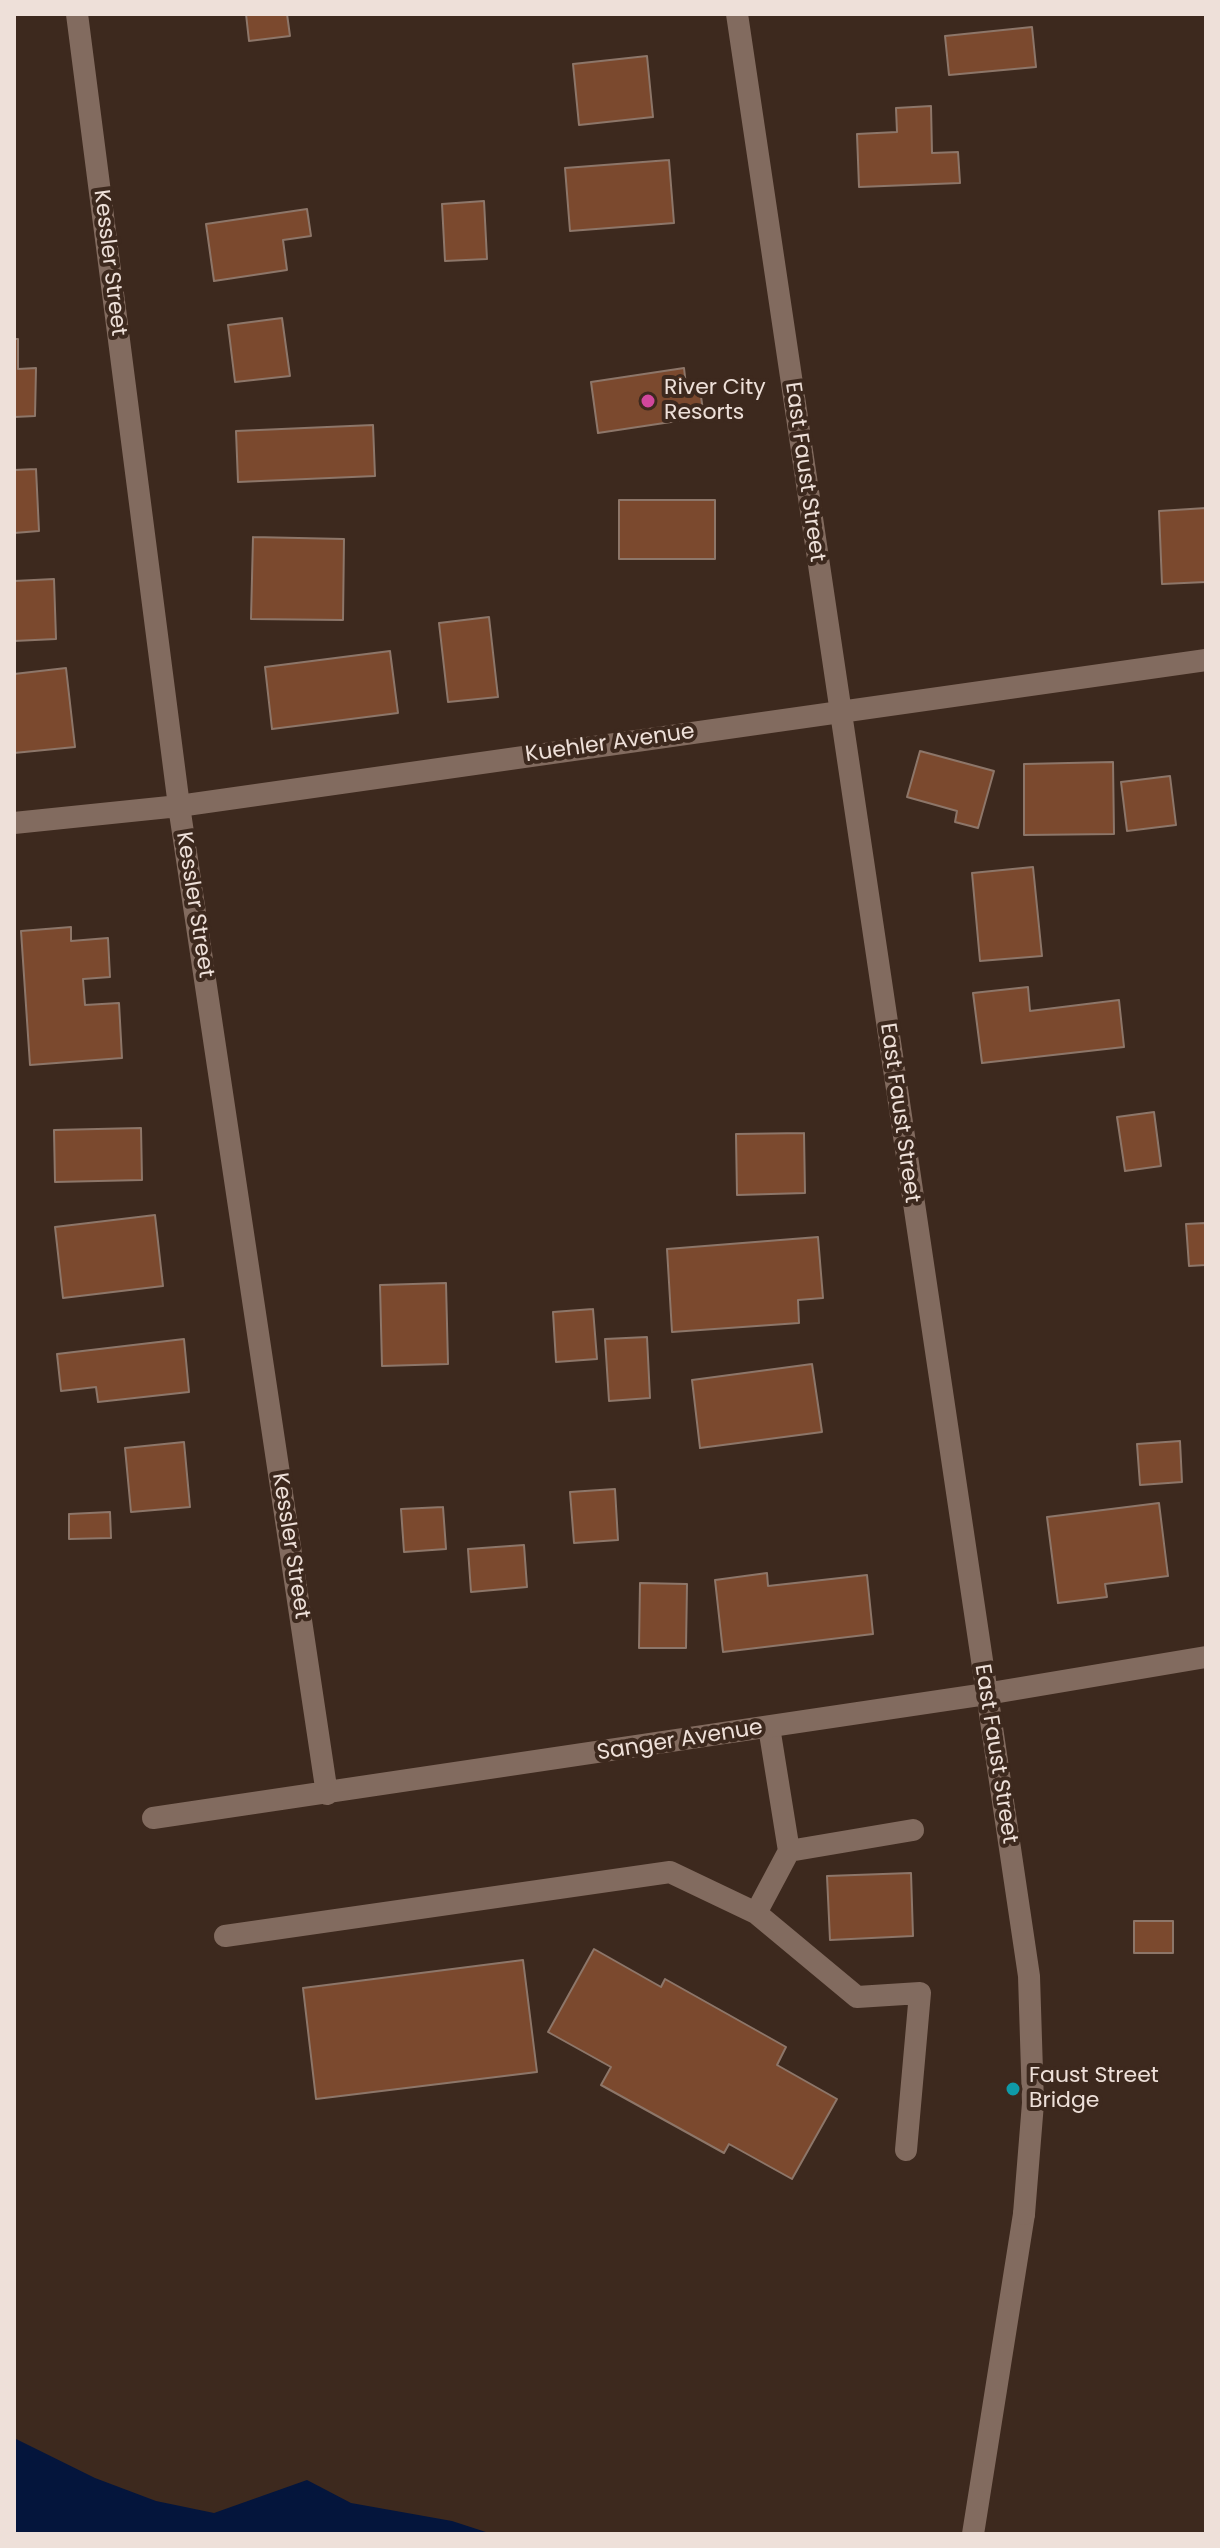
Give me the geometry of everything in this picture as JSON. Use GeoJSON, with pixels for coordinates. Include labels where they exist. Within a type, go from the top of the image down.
{"type":"FeatureCollection","features":[{"type":"Feature","properties":{"kind":"street","name":"Kessler Street"},"geometry":{"type":"LineString","coordinates":[[77,14],[179,806],[327,1794]]}},
{"type":"Feature","properties":{"kind":"street","name":"East Faust Street"},"geometry":{"type":"LineString","coordinates":[[737,14],[1029,1976],[1033,2103],[1024,2214],[973,2534]]}},
{"type":"Feature","properties":{"kind":"street","name":"Kuehler Avenue"},"geometry":{"type":"LineString","coordinates":[[14,823],[179,806],[1206,660]]}},
{"type":"Feature","properties":{"kind":"street","name":"Sanger Avenue"},"geometry":{"type":"LineString","coordinates":[[153,1818],[986,1694],[1206,1657]]}},
{"type":"Feature","properties":{"kind":"street"},"geometry":{"type":"LineString","coordinates":[[756,1913],[789,1851],[769,1727]]}},
{"type":"Feature","properties":{"kind":"street"},"geometry":{"type":"LineString","coordinates":[[789,1851],[913,1830]]}},
{"type":"Feature","properties":{"kind":"street"},"geometry":{"type":"LineString","coordinates":[[225,1936],[670,1872],[756,1913],[857,1997],[920,1993],[906,2150]]}},
{"type":"Feature","properties":{"kind":"water"},"geometry":{"type":"Polygon","coordinates":[[[14,2438],[95,2478],[156,2501],[214,2513],[307,2480],[351,2503],[452,2521],[492,2534],[14,2534],[14,2438]]]}},
{"type":"Feature","properties":{"kind":"building"},"geometry":{"type":"Polygon","coordinates":[[[246,14],[287,14],[290,36],[249,41],[246,14]]]}},
{"type":"Feature","properties":{"kind":"building"},"geometry":{"type":"Polygon","coordinates":[[[1032,27],[1036,67],[949,75],[945,36],[1032,27]]]}},
{"type":"Feature","properties":{"kind":"building"},"geometry":{"type":"Polygon","coordinates":[[[647,56],[653,117],[579,125],[573,64],[647,56]]]}},
{"type":"Feature","properties":{"kind":"building"},"geometry":{"type":"Polygon","coordinates":[[[931,106],[932,153],[958,152],[960,183],[859,187],[857,134],[897,132],[896,108],[931,106]]]}},
{"type":"Feature","properties":{"kind":"building"},"geometry":{"type":"Polygon","coordinates":[[[669,160],[674,223],[570,231],[565,168],[669,160]]]}},
{"type":"Feature","properties":{"kind":"building"},"geometry":{"type":"Polygon","coordinates":[[[484,201],[487,259],[445,261],[442,204],[484,201]]]}},
{"type":"Feature","properties":{"kind":"building"},"geometry":{"type":"Polygon","coordinates":[[[307,209],[311,236],[283,240],[287,270],[214,281],[206,224],[307,209]]]}},
{"type":"Feature","properties":{"kind":"building"},"geometry":{"type":"Polygon","coordinates":[[[282,318],[290,376],[235,382],[228,325],[282,318]]]}},
{"type":"Feature","properties":{"kind":"building"},"geometry":{"type":"Polygon","coordinates":[[[14,339],[18,339],[18,369],[36,368],[35,416],[14,417],[14,339]]]}},
{"type":"Feature","properties":{"kind":"building","name":"River City Resorts"},"geometry":{"type":"Polygon","coordinates":[[[684,368],[686,385],[699,383],[704,417],[598,433],[591,382],[684,368]]]}},
{"type":"Feature","properties":{"kind":"building"},"geometry":{"type":"Polygon","coordinates":[[[373,425],[375,476],[238,482],[236,431],[373,425]]]}},
{"type":"Feature","properties":{"kind":"building"},"geometry":{"type":"Polygon","coordinates":[[[36,469],[39,531],[14,533],[14,470],[36,469]]]}},
{"type":"Feature","properties":{"kind":"building"},"geometry":{"type":"Polygon","coordinates":[[[619,500],[715,500],[715,559],[619,559],[619,500]]]}},
{"type":"Feature","properties":{"kind":"building"},"geometry":{"type":"Polygon","coordinates":[[[1206,508],[1206,582],[1162,584],[1159,511],[1206,508]]]}},
{"type":"Feature","properties":{"kind":"building"},"geometry":{"type":"Polygon","coordinates":[[[253,537],[344,539],[343,620],[251,619],[253,537]]]}},
{"type":"Feature","properties":{"kind":"building"},"geometry":{"type":"Polygon","coordinates":[[[54,579],[56,639],[14,641],[14,581],[54,579]]]}},
{"type":"Feature","properties":{"kind":"building"},"geometry":{"type":"Polygon","coordinates":[[[489,617],[498,697],[448,702],[439,623],[489,617]]]}},
{"type":"Feature","properties":{"kind":"building"},"geometry":{"type":"Polygon","coordinates":[[[390,651],[398,713],[272,729],[265,667],[390,651]]]}},
{"type":"Feature","properties":{"kind":"building"},"geometry":{"type":"Polygon","coordinates":[[[66,668],[75,747],[14,753],[14,674],[66,668]]]}},
{"type":"Feature","properties":{"kind":"building"},"geometry":{"type":"Polygon","coordinates":[[[920,751],[994,771],[978,828],[955,822],[957,811],[907,797],[920,751]]]}},
{"type":"Feature","properties":{"kind":"building"},"geometry":{"type":"Polygon","coordinates":[[[1113,762],[1114,834],[1024,835],[1024,764],[1113,762]]]}},
{"type":"Feature","properties":{"kind":"building"},"geometry":{"type":"Polygon","coordinates":[[[1170,776],[1176,825],[1127,831],[1121,782],[1170,776]]]}},
{"type":"Feature","properties":{"kind":"building"},"geometry":{"type":"Polygon","coordinates":[[[1033,867],[1042,956],[980,961],[972,873],[1033,867]]]}},
{"type":"Feature","properties":{"kind":"building"},"geometry":{"type":"Polygon","coordinates":[[[71,927],[71,941],[108,938],[110,977],[83,979],[85,1005],[119,1003],[122,1058],[30,1065],[21,931],[71,927]]]}},
{"type":"Feature","properties":{"kind":"building"},"geometry":{"type":"Polygon","coordinates":[[[1028,987],[1030,1011],[1119,1000],[1124,1047],[982,1063],[973,993],[1028,987]]]}},
{"type":"Feature","properties":{"kind":"building"},"geometry":{"type":"Polygon","coordinates":[[[1154,1112],[1161,1166],[1125,1171],[1117,1117],[1154,1112]]]}},
{"type":"Feature","properties":{"kind":"building"},"geometry":{"type":"Polygon","coordinates":[[[141,1128],[142,1180],[55,1182],[54,1130],[141,1128]]]}},
{"type":"Feature","properties":{"kind":"building"},"geometry":{"type":"Polygon","coordinates":[[[804,1133],[805,1193],[737,1195],[736,1134],[804,1133]]]}},
{"type":"Feature","properties":{"kind":"building"},"geometry":{"type":"Polygon","coordinates":[[[155,1215],[163,1286],[63,1298],[55,1227],[155,1215]]]}},
{"type":"Feature","properties":{"kind":"building"},"geometry":{"type":"Polygon","coordinates":[[[1206,1223],[1206,1265],[1189,1266],[1186,1224],[1206,1223]]]}},
{"type":"Feature","properties":{"kind":"building"},"geometry":{"type":"Polygon","coordinates":[[[818,1237],[823,1298],[798,1300],[799,1323],[672,1332],[667,1249],[818,1237]]]}},
{"type":"Feature","properties":{"kind":"building"},"geometry":{"type":"Polygon","coordinates":[[[446,1283],[448,1364],[382,1366],[380,1285],[446,1283]]]}},
{"type":"Feature","properties":{"kind":"building"},"geometry":{"type":"Polygon","coordinates":[[[593,1309],[597,1359],[556,1362],[553,1312],[593,1309]]]}},
{"type":"Feature","properties":{"kind":"building"},"geometry":{"type":"Polygon","coordinates":[[[647,1337],[650,1398],[609,1401],[605,1339],[647,1337]]]}},
{"type":"Feature","properties":{"kind":"building"},"geometry":{"type":"Polygon","coordinates":[[[184,1339],[189,1392],[98,1402],[96,1387],[61,1391],[57,1354],[184,1339]]]}},
{"type":"Feature","properties":{"kind":"building"},"geometry":{"type":"Polygon","coordinates":[[[812,1364],[822,1432],[700,1448],[692,1380],[812,1364]]]}},
{"type":"Feature","properties":{"kind":"building"},"geometry":{"type":"Polygon","coordinates":[[[1180,1441],[1182,1482],[1140,1485],[1137,1444],[1180,1441]]]}},
{"type":"Feature","properties":{"kind":"building"},"geometry":{"type":"Polygon","coordinates":[[[184,1442],[190,1507],[131,1512],[125,1448],[184,1442]]]}},
{"type":"Feature","properties":{"kind":"building"},"geometry":{"type":"Polygon","coordinates":[[[615,1489],[618,1540],[574,1543],[570,1492],[615,1489]]]}},
{"type":"Feature","properties":{"kind":"building"},"geometry":{"type":"Polygon","coordinates":[[[1159,1503],[1168,1576],[1105,1584],[1107,1597],[1058,1603],[1047,1517],[1159,1503]]]}},
{"type":"Feature","properties":{"kind":"building"},"geometry":{"type":"Polygon","coordinates":[[[443,1507],[446,1549],[404,1552],[401,1509],[443,1507]]]}},
{"type":"Feature","properties":{"kind":"building"},"geometry":{"type":"Polygon","coordinates":[[[110,1512],[111,1538],[69,1539],[69,1514],[110,1512]]]}},
{"type":"Feature","properties":{"kind":"building"},"geometry":{"type":"Polygon","coordinates":[[[524,1545],[527,1587],[471,1592],[468,1549],[524,1545]]]}},
{"type":"Feature","properties":{"kind":"building"},"geometry":{"type":"Polygon","coordinates":[[[767,1573],[768,1586],[867,1575],[873,1634],[723,1652],[715,1580],[767,1573]]]}},
{"type":"Feature","properties":{"kind":"building"},"geometry":{"type":"Polygon","coordinates":[[[640,1583],[687,1584],[686,1648],[639,1648],[640,1583]]]}},
{"type":"Feature","properties":{"kind":"building"},"geometry":{"type":"Polygon","coordinates":[[[911,1873],[913,1936],[830,1940],[827,1876],[911,1873]]]}},
{"type":"Feature","properties":{"kind":"building"},"geometry":{"type":"Polygon","coordinates":[[[1134,1921],[1173,1921],[1173,1953],[1134,1953],[1134,1921]]]}},
{"type":"Feature","properties":{"kind":"building"},"geometry":{"type":"Polygon","coordinates":[[[594,1949],[661,1987],[665,1979],[786,2047],[777,2065],[837,2099],[792,2179],[729,2144],[724,2153],[601,2085],[611,2067],[548,2032],[594,1949]]]}},
{"type":"Feature","properties":{"kind":"building"},"geometry":{"type":"Polygon","coordinates":[[[523,1960],[537,2072],[316,2099],[303,1988],[523,1960]]]}},
{"type":"Feature","properties":{"kind":"place","name":"River City Resorts"},"geometry":{"type":"Point","coordinates":[648,401]}},
{"type":"Feature","properties":{"kind":"place","name":"Faust Street Bridge"},"geometry":{"type":"Point","coordinates":[1013,2089]}}]}
